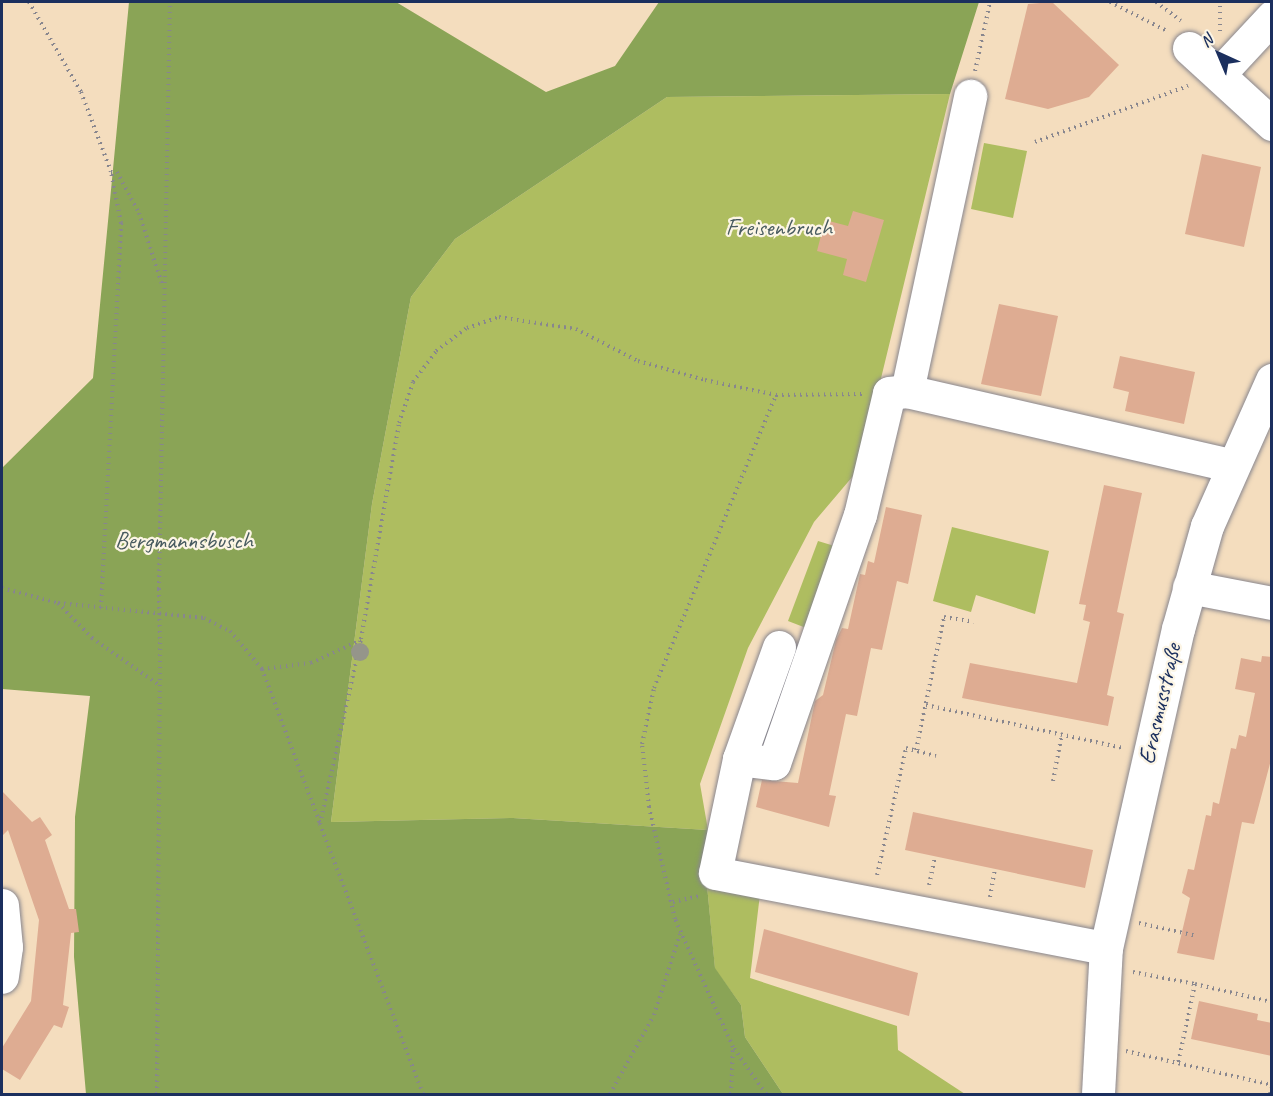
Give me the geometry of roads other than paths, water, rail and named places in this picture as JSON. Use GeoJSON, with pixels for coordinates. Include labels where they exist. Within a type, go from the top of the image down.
{"type":"FeatureCollection","features":[{"type":"Feature","properties":{"kind":"street"},"geometry":{"type":"LineString","coordinates":[[1219,74],[1272,17]]}},
{"type":"Feature","properties":{"kind":"street"},"geometry":{"type":"LineString","coordinates":[[1189,48],[1272,124]]}},
{"type":"Feature","properties":{"kind":"street"},"geometry":{"type":"LineString","coordinates":[[739,759],[774,763],[898,392],[970,96]]}},
{"type":"Feature","properties":{"kind":"street","name":"Erasmusstraße"},"geometry":{"type":"LineString","coordinates":[[1098,1095],[1106,958],[1148,753],[1189,587],[1231,465],[1272,380]]}},
{"type":"Feature","properties":{"kind":"street"},"geometry":{"type":"LineString","coordinates":[[898,392],[1231,465]]}},
{"type":"Feature","properties":{"kind":"street"},"geometry":{"type":"LineString","coordinates":[[1189,587],[1272,603]]}},
{"type":"Feature","properties":{"kind":"street"},"geometry":{"type":"LineString","coordinates":[[779,647],[739,759],[715,873],[871,902],[1106,958]]}},
{"type":"Feature","properties":{"kind":"street"},"geometry":{"type":"LineString","coordinates":[[2,905],[6,947],[2,977]]}},
{"type":"Feature","properties":{"kind":"park label","name":"Freisenbruch"},"geometry":{"type":"Point","coordinates":[779,228]}},
{"type":"Feature","properties":{"kind":"park label","name":"Bergmannsbusch"},"geometry":{"type":"Point","coordinates":[184,541]}}]}
